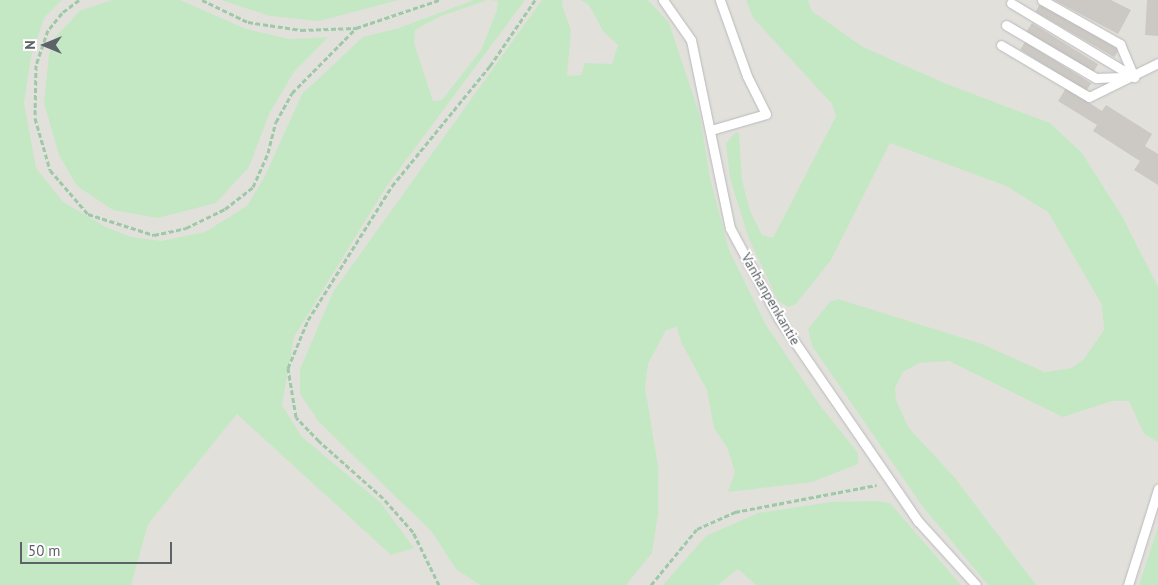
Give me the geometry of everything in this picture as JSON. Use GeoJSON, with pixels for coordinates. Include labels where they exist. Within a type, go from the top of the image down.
{"type":"FeatureCollection","features":[{"type":"Feature","properties":{"kind":"lane","name":"Vanhanpenkantie"},"geometry":{"type":"LineString","coordinates":[[663,0],[691,40],[730,228],[779,319],[918,522],[976,585]]}},
{"type":"Feature","properties":{"kind":"lane"},"geometry":{"type":"LineString","coordinates":[[711,130],[766,114],[748,76],[720,0]]}},
{"type":"Feature","properties":{"kind":"lane"},"geometry":{"type":"LineString","coordinates":[[1042,0],[1120,44],[1134,77]]}},
{"type":"Feature","properties":{"kind":"lane"},"geometry":{"type":"LineString","coordinates":[[1011,3],[1134,77]]}},
{"type":"Feature","properties":{"kind":"lane"},"geometry":{"type":"LineString","coordinates":[[1006,25],[1096,78],[1134,77]]}},
{"type":"Feature","properties":{"kind":"lane"},"geometry":{"type":"LineString","coordinates":[[1001,44],[1089,97],[1134,77],[1158,63]]}},
{"type":"Feature","properties":{"kind":"lane"},"geometry":{"type":"LineString","coordinates":[[1128,585],[1158,489]]}},
{"type":"Feature","properties":{"kind":"path"},"geometry":{"type":"LineString","coordinates":[[79,0],[62,13],[48,30],[36,65],[35,118],[50,170],[88,214],[154,234],[186,228],[225,209],[253,187],[268,153],[276,122],[292,93],[356,28]]}},
{"type":"Feature","properties":{"kind":"path"},"geometry":{"type":"LineString","coordinates":[[202,0],[248,22],[301,30],[356,28],[439,0]]}},
{"type":"Feature","properties":{"kind":"path"},"geometry":{"type":"LineString","coordinates":[[439,585],[413,532],[383,498],[319,442],[296,417],[288,368],[308,320],[392,186],[490,66],[534,0]]}},
{"type":"Feature","properties":{"kind":"path"},"geometry":{"type":"LineString","coordinates":[[651,585],[697,529],[734,512],[892,483]]}},
{"type":"Feature","properties":{"kind":"shaded area"},"geometry":{"type":"Polygon","coordinates":[[[0,0],[1158,0],[1158,585],[0,585],[0,0]]]}},
{"type":"Feature","properties":{"kind":"green space"},"geometry":{"type":"Polygon","coordinates":[[[0,0],[62,0],[44,18],[31,57],[24,103],[36,168],[63,202],[106,227],[131,237],[161,241],[205,232],[247,206],[265,176],[302,94],[363,37],[399,28],[474,0],[488,0],[525,0],[386,187],[294,337],[282,405],[302,437],[381,503],[414,548],[391,555],[237,414],[148,524],[131,585],[0,585],[0,0]],[[488,0],[441,16],[415,30],[414,43],[433,101],[442,100],[481,50],[497,10],[498,1],[488,0]]]}},
{"type":"Feature","properties":{"kind":"green space"},"geometry":{"type":"Polygon","coordinates":[[[113,0],[180,0],[246,29],[290,39],[328,37],[294,72],[270,112],[249,167],[216,203],[158,218],[113,210],[77,186],[59,155],[44,103],[49,54],[55,37],[81,10],[113,0]]]}},
{"type":"Feature","properties":{"kind":"green space"},"geometry":{"type":"Polygon","coordinates":[[[221,0],[399,0],[319,21],[270,16],[221,0]]]}},
{"type":"Feature","properties":{"kind":"green space"},"geometry":{"type":"Polygon","coordinates":[[[542,0],[563,0],[562,5],[571,30],[567,76],[581,75],[585,63],[612,64],[618,45],[603,31],[589,5],[581,0],[648,0],[669,23],[700,116],[710,178],[729,250],[766,325],[819,404],[858,453],[858,464],[812,482],[728,492],[735,472],[727,447],[714,428],[707,390],[681,342],[677,327],[666,330],[648,364],[645,387],[658,466],[658,514],[652,553],[626,585],[480,585],[456,569],[432,532],[319,422],[300,394],[300,369],[333,292],[542,0]]]}},
{"type":"Feature","properties":{"kind":"green space"},"geometry":{"type":"Polygon","coordinates":[[[746,0],[808,0],[812,11],[863,47],[944,83],[1050,123],[1082,153],[1123,218],[1158,287],[1158,442],[1144,434],[1129,401],[1112,401],[1063,417],[949,361],[919,363],[903,372],[895,388],[896,400],[908,427],[955,478],[1036,585],[988,585],[923,507],[812,346],[808,329],[830,302],[838,299],[982,344],[1044,372],[1072,368],[1084,359],[1104,330],[1102,305],[1048,212],[1006,186],[890,143],[831,260],[795,305],[788,307],[778,301],[749,239],[730,179],[726,143],[736,132],[739,133],[742,180],[750,211],[762,235],[773,238],[836,116],[832,104],[753,18],[746,0]]]}},
{"type":"Feature","properties":{"kind":"green space"},"geometry":{"type":"Polygon","coordinates":[[[876,501],[890,503],[961,585],[756,585],[738,569],[718,585],[663,585],[706,536],[758,513],[831,502],[876,501]]]}},
{"type":"Feature","properties":{"kind":"green space"},"geometry":{"type":"Polygon","coordinates":[[[1158,527],[1158,585],[1139,585],[1158,527]]]}},
{"type":"Feature","properties":{"kind":"building"},"geometry":{"type":"Polygon","coordinates":[[[1054,0],[1111,0],[1131,10],[1118,34],[1054,0]]]}},
{"type":"Feature","properties":{"kind":"building"},"geometry":{"type":"Polygon","coordinates":[[[1147,0],[1158,0],[1158,36],[1145,35],[1147,0]]]}},
{"type":"Feature","properties":{"kind":"building"},"geometry":{"type":"Polygon","coordinates":[[[1040,4],[1119,50],[1114,57],[1036,12],[1040,4]]]}},
{"type":"Feature","properties":{"kind":"building"},"geometry":{"type":"Polygon","coordinates":[[[1032,23],[1098,64],[1093,73],[1027,31],[1032,23]]]}},
{"type":"Feature","properties":{"kind":"building"},"geometry":{"type":"Polygon","coordinates":[[[1025,42],[1091,83],[1086,91],[1020,50],[1025,42]]]}},
{"type":"Feature","properties":{"kind":"building"},"geometry":{"type":"Polygon","coordinates":[[[1066,88],[1102,111],[1106,105],[1152,134],[1145,146],[1158,154],[1158,185],[1134,170],[1140,161],[1093,131],[1097,125],[1058,101],[1066,88]]]}}]}
